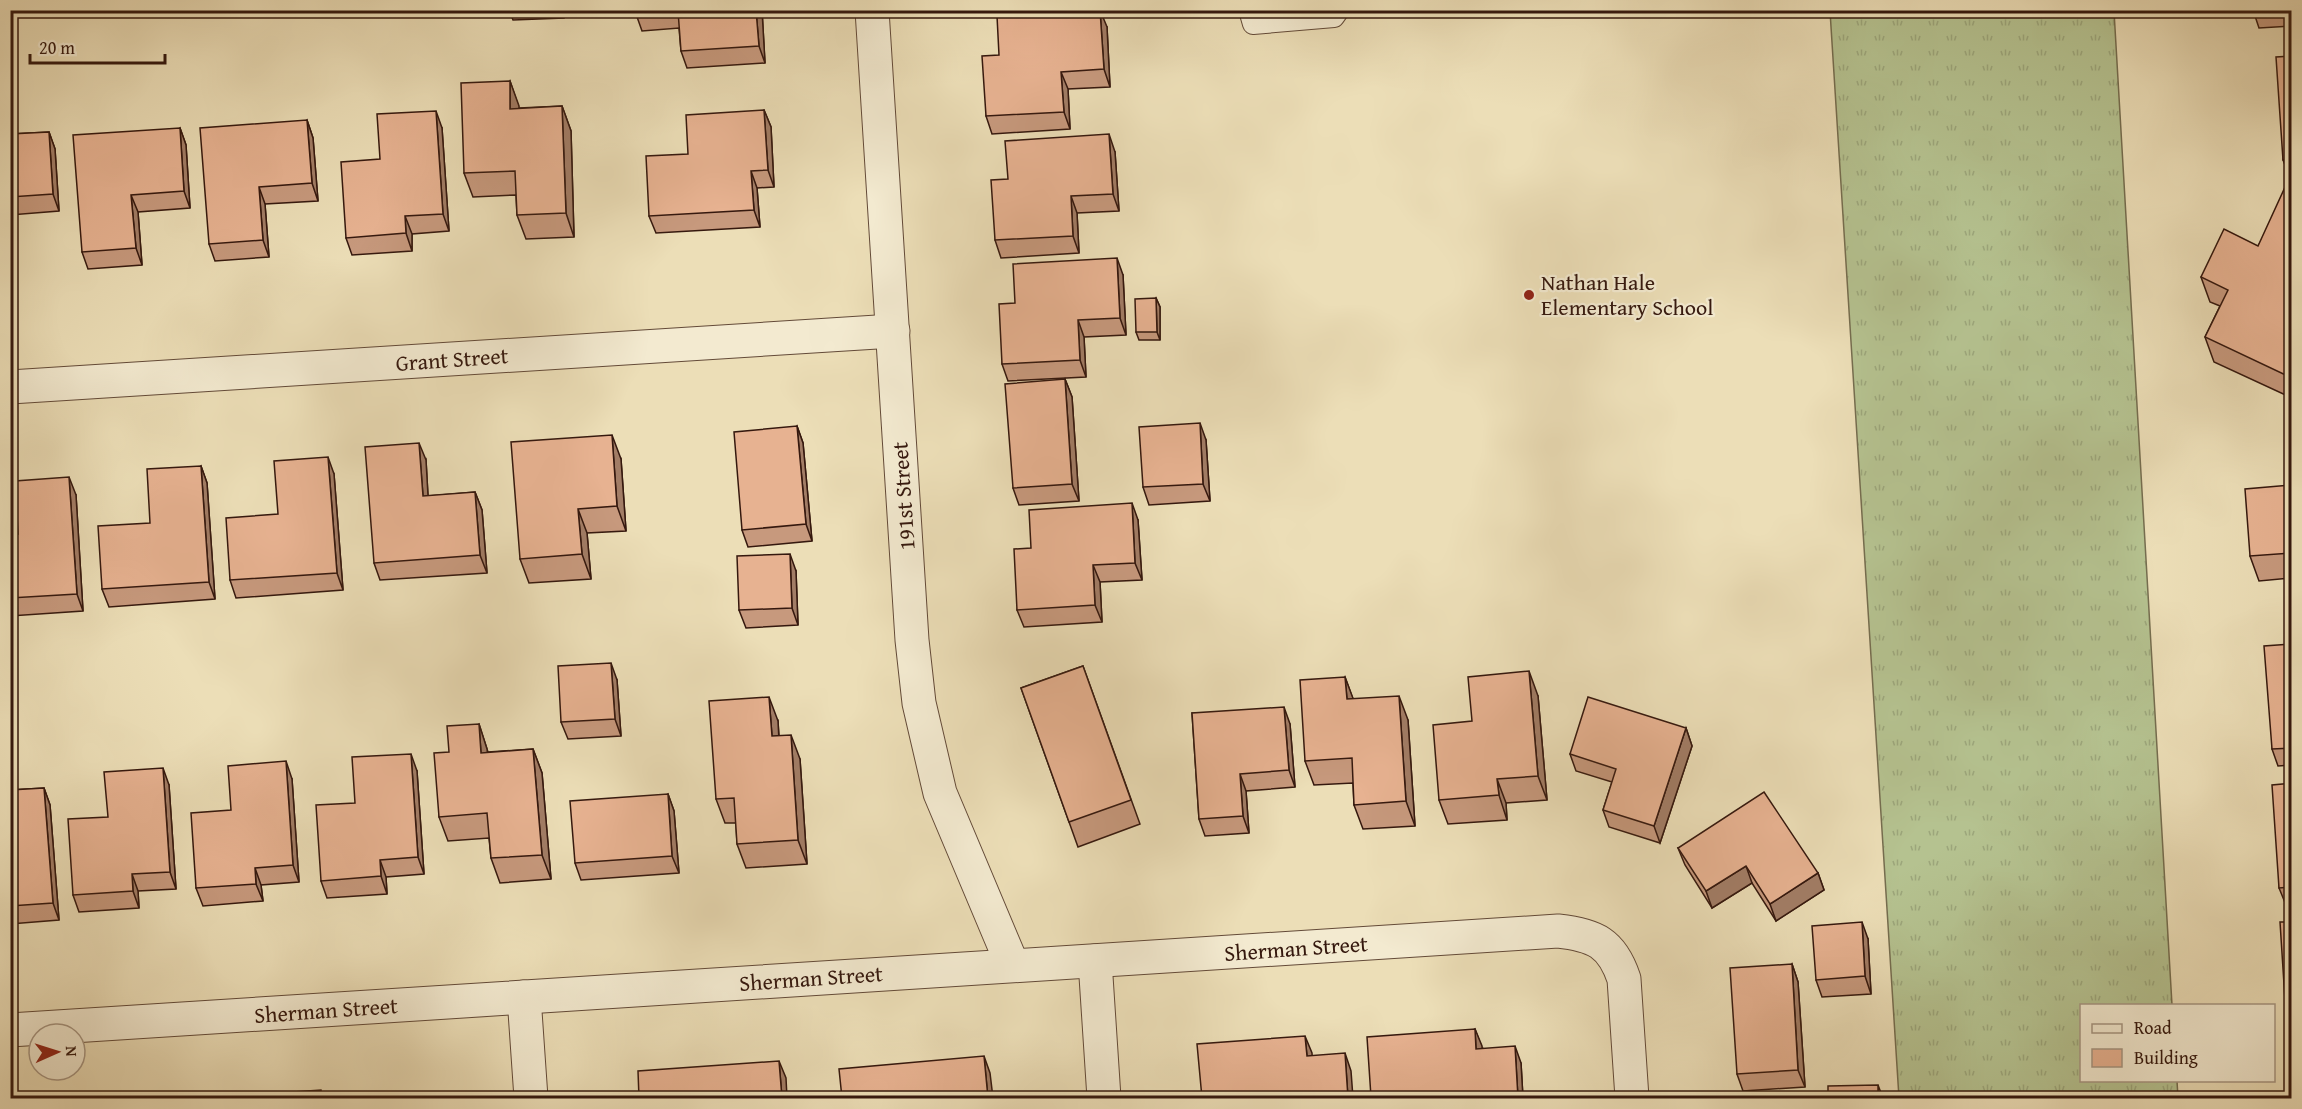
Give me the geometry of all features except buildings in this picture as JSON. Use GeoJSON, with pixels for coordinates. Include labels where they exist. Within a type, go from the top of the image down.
{"type":"FeatureCollection","features":[{"type":"Feature","properties":{"kind":"street","name":"191st Street"},"geometry":{"type":"LineString","coordinates":[[872,10],[912,640],[919,703],[940,793],[1012,964]]}},
{"type":"Feature","properties":{"kind":"street","name":"Grant Street"},"geometry":{"type":"LineString","coordinates":[[10,387],[893,331]]}},
{"type":"Feature","properties":{"kind":"street","name":"Sherman Street"},"geometry":{"type":"LineString","coordinates":[[10,1030],[1012,964],[1095,961],[1548,932],[1581,933],[1608,948],[1618,961],[1624,979],[1632,1098]]}},
{"type":"Feature","properties":{"kind":"street"},"geometry":{"type":"LineString","coordinates":[[1095,961],[1104,1098]]}},
{"type":"Feature","properties":{"kind":"street"},"geometry":{"type":"LineString","coordinates":[[524,997],[531,1098]]}},
{"type":"Feature","properties":{"kind":"lane"},"geometry":{"type":"LineString","coordinates":[[1249,10],[1253,24],[1334,17],[1339,10]]}},
{"type":"Feature","properties":{"kind":"green space"},"geometry":{"type":"Polygon","coordinates":[[[1830,11],[2114,11],[2172,1004],[2080,1004],[2080,1082],[2177,1082],[2178,1098],[1899,1098],[1830,11]]]}},
{"type":"Feature","properties":{"kind":"place","name":"Nathan Hale Elementary School"},"geometry":{"type":"Point","coordinates":[1529,295]}}]}
